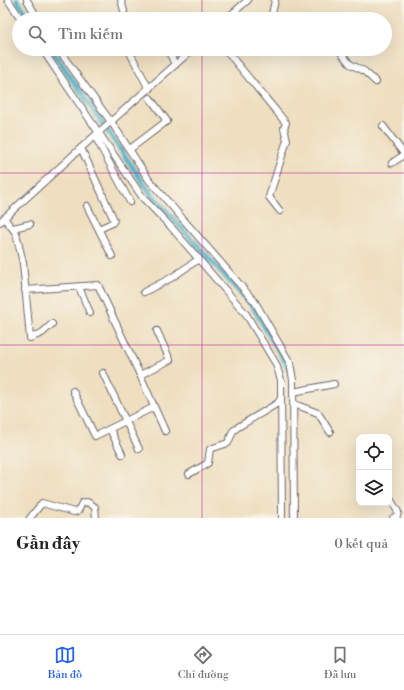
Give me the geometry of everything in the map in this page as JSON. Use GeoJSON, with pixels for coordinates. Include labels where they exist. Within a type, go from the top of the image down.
{"type":"FeatureCollection","features":[{"type":"Feature","properties":{"kind":"street"},"geometry":{"type":"LineString","coordinates":[[8,0],[17,12]]}},
{"type":"Feature","properties":{"kind":"street"},"geometry":{"type":"LineString","coordinates":[[27,0],[34,12]]}},
{"type":"Feature","properties":{"kind":"street"},"geometry":{"type":"LineString","coordinates":[[122,0],[124,11]]}},
{"type":"Feature","properties":{"kind":"street"},"geometry":{"type":"LineString","coordinates":[[234,12],[248,0]]}},
{"type":"Feature","properties":{"kind":"street"},"geometry":{"type":"LineString","coordinates":[[272,12],[275,0]]}},
{"type":"Feature","properties":{"kind":"street"},"geometry":{"type":"LineString","coordinates":[[47,56],[143,198],[199,259],[246,314],[276,364],[281,375],[282,518]]}},
{"type":"Feature","properties":{"kind":"street"},"geometry":{"type":"LineString","coordinates":[[63,56],[160,193],[255,302],[290,363],[294,404],[294,518]]}},
{"type":"Feature","properties":{"kind":"street"},"geometry":{"type":"LineString","coordinates":[[132,56],[148,89]]}},
{"type":"Feature","properties":{"kind":"street"},"geometry":{"type":"LineString","coordinates":[[171,56],[175,65]]}},
{"type":"Feature","properties":{"kind":"street"},"geometry":{"type":"LineString","coordinates":[[52,324],[42,333],[30,338],[23,262],[18,237],[13,228],[2,220],[185,56]]}},
{"type":"Feature","properties":{"kind":"street"},"geometry":{"type":"LineString","coordinates":[[231,56],[286,123],[284,128],[287,140],[269,197],[280,211]]}},
{"type":"Feature","properties":{"kind":"street"},"geometry":{"type":"LineString","coordinates":[[344,56],[350,64],[364,71],[376,82]]}},
{"type":"Feature","properties":{"kind":"street"},"geometry":{"type":"LineString","coordinates":[[130,150],[167,121],[150,98]]}},
{"type":"Feature","properties":{"kind":"street"},"geometry":{"type":"LineString","coordinates":[[383,126],[404,155],[392,163]]}},
{"type":"Feature","properties":{"kind":"street"},"geometry":{"type":"LineString","coordinates":[[99,132],[130,202]]}},
{"type":"Feature","properties":{"kind":"street"},"geometry":{"type":"LineString","coordinates":[[81,148],[114,220],[112,223],[99,229]]}},
{"type":"Feature","properties":{"kind":"street"},"geometry":{"type":"LineString","coordinates":[[87,206],[112,256]]}},
{"type":"Feature","properties":{"kind":"street"},"geometry":{"type":"LineString","coordinates":[[13,228],[30,224]]}},
{"type":"Feature","properties":{"kind":"street"},"geometry":{"type":"LineString","coordinates":[[144,292],[171,278],[199,259]]}},
{"type":"Feature","properties":{"kind":"street"},"geometry":{"type":"LineString","coordinates":[[25,290],[98,285],[165,431]]}},
{"type":"Feature","properties":{"kind":"street"},"geometry":{"type":"LineString","coordinates":[[79,287],[90,313]]}},
{"type":"Feature","properties":{"kind":"street"},"geometry":{"type":"LineString","coordinates":[[140,374],[170,360],[157,331]]}},
{"type":"Feature","properties":{"kind":"street"},"geometry":{"type":"LineString","coordinates":[[103,373],[139,449]]}},
{"type":"Feature","properties":{"kind":"street"},"geometry":{"type":"LineString","coordinates":[[293,392],[334,384]]}},
{"type":"Feature","properties":{"kind":"street"},"geometry":{"type":"LineString","coordinates":[[73,390],[95,436],[154,407]]}},
{"type":"Feature","properties":{"kind":"street"},"geometry":{"type":"LineString","coordinates":[[189,474],[208,463],[210,449],[228,443],[233,431],[278,403],[281,398]]}},
{"type":"Feature","properties":{"kind":"street"},"geometry":{"type":"LineString","coordinates":[[294,404],[318,412],[330,432]]}},
{"type":"Feature","properties":{"kind":"street"},"geometry":{"type":"LineString","coordinates":[[110,429],[122,454]]}},
{"type":"Feature","properties":{"kind":"street"},"geometry":{"type":"LineString","coordinates":[[30,518],[32,514],[44,503],[74,512],[78,511],[82,503],[87,502],[95,507],[96,518]]}},
{"type":"Feature","properties":{"kind":"street"},"geometry":{"type":"LineString","coordinates":[[392,502],[398,512],[397,516],[393,518]]}},
{"type":"Feature","properties":{"kind":"waterway"},"geometry":{"type":"LineString","coordinates":[[17,0],[25,12]]}},
{"type":"Feature","properties":{"kind":"waterway"},"geometry":{"type":"LineString","coordinates":[[56,56],[151,194],[253,307],[291,372]]}}]}
